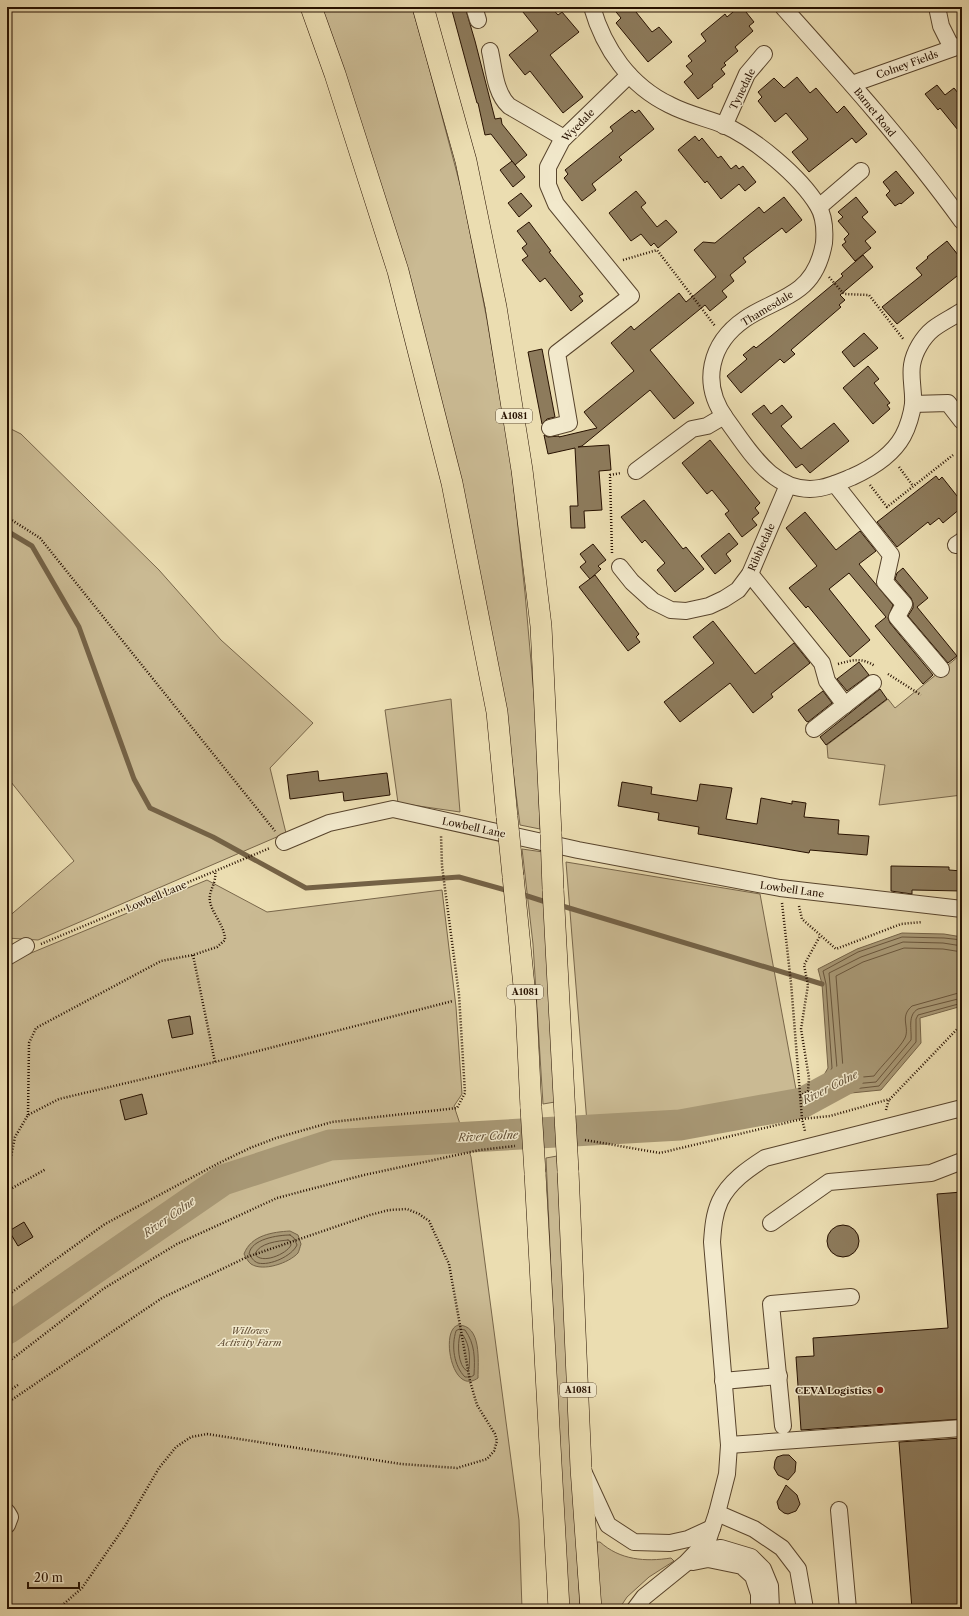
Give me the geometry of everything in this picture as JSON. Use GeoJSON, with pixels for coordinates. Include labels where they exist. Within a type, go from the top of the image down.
{"type":"FeatureCollection","features":[{"type":"Feature","properties":{"kind":"main road","name":"A1081"},"geometry":{"type":"LineString","coordinates":[[311,7],[335,74],[398,271],[452,483],[497,712],[526,1006],[559,1609]]}},
{"type":"Feature","properties":{"kind":"main road","name":"A1081"},"geometry":{"type":"LineString","coordinates":[[423,7],[466,161],[496,307],[522,470],[541,626],[581,1468],[591,1609]]}},
{"type":"Feature","properties":{"kind":"street","name":"Thamesdale"},"geometry":{"type":"LineString","coordinates":[[592,7],[599,32],[610,50],[629,75],[650,94],[669,105],[724,126],[758,146],[783,167],[804,188],[819,207],[824,225],[824,238],[818,264],[810,277],[799,289],[745,319],[724,338],[715,355],[711,370],[712,387],[716,401],[724,416],[762,466],[773,477],[788,485],[819,489],[835,484],[878,464],[897,447],[905,433],[913,404],[912,366],[915,354],[922,341],[933,329],[962,311]]}},
{"type":"Feature","properties":{"kind":"street","name":"Barnet Road"},"geometry":{"type":"LineString","coordinates":[[783,7],[852,84],[960,214]]}},
{"type":"Feature","properties":{"kind":"street"},"geometry":{"type":"LineString","coordinates":[[937,7],[941,26],[957,46]]}},
{"type":"Feature","properties":{"kind":"street","name":"Colney Fields"},"geometry":{"type":"LineString","coordinates":[[852,84],[957,46]]}},
{"type":"Feature","properties":{"kind":"street"},"geometry":{"type":"LineString","coordinates":[[490,51],[500,94],[504,102],[564,138]]}},
{"type":"Feature","properties":{"kind":"street","name":"Tynedale"},"geometry":{"type":"LineString","coordinates":[[724,126],[747,74],[764,54]]}},
{"type":"Feature","properties":{"kind":"street","name":"Wyedale"},"geometry":{"type":"LineString","coordinates":[[550,428],[575,421],[557,353],[630,296],[556,204],[548,185],[548,167],[564,138],[629,75]]}},
{"type":"Feature","properties":{"kind":"street"},"geometry":{"type":"LineString","coordinates":[[819,207],[861,171]]}},
{"type":"Feature","properties":{"kind":"street"},"geometry":{"type":"LineString","coordinates":[[913,404],[948,403],[962,421]]}},
{"type":"Feature","properties":{"kind":"street"},"geometry":{"type":"LineString","coordinates":[[636,471],[692,429],[707,426],[724,416]]}},
{"type":"Feature","properties":{"kind":"street"},"geometry":{"type":"LineString","coordinates":[[835,484],[891,555],[885,582],[904,604],[897,617],[941,670]]}},
{"type":"Feature","properties":{"kind":"street","name":"Ribbledale"},"geometry":{"type":"LineString","coordinates":[[620,567],[632,582],[653,601],[671,610],[686,611],[709,606],[724,599],[738,590],[750,574],[788,485]]}},
{"type":"Feature","properties":{"kind":"street"},"geometry":{"type":"LineString","coordinates":[[750,574],[822,663],[827,681],[845,705]]}},
{"type":"Feature","properties":{"kind":"street"},"geometry":{"type":"LineString","coordinates":[[814,729],[873,683]]}},
{"type":"Feature","properties":{"kind":"street","name":"Lowbell Lane"},"geometry":{"type":"LineString","coordinates":[[284,842],[329,823],[393,809],[578,850],[780,888],[962,909]]}},
{"type":"Feature","properties":{"kind":"street"},"geometry":{"type":"LineString","coordinates":[[7,957],[26,946]]}},
{"type":"Feature","properties":{"kind":"street"},"geometry":{"type":"LineString","coordinates":[[635,1609],[644,1597],[692,1558],[708,1540],[727,1474],[728,1445],[712,1242],[714,1222],[720,1201],[748,1169],[765,1158],[962,1108]]}},
{"type":"Feature","properties":{"kind":"street"},"geometry":{"type":"LineString","coordinates":[[771,1223],[829,1182],[931,1173],[962,1161]]}},
{"type":"Feature","properties":{"kind":"street"},"geometry":{"type":"LineString","coordinates":[[784,1426],[772,1304],[851,1297]]}},
{"type":"Feature","properties":{"kind":"street"},"geometry":{"type":"LineString","coordinates":[[723,1381],[779,1376]]}},
{"type":"Feature","properties":{"kind":"street"},"geometry":{"type":"LineString","coordinates":[[728,1445],[962,1428]]}},
{"type":"Feature","properties":{"kind":"street"},"geometry":{"type":"LineString","coordinates":[[581,1468],[608,1525],[634,1542],[670,1543],[688,1539],[712,1528]]}},
{"type":"Feature","properties":{"kind":"street"},"geometry":{"type":"LineString","coordinates":[[839,1510],[848,1609]]}},
{"type":"Feature","properties":{"kind":"street"},"geometry":{"type":"LineString","coordinates":[[7,1512],[10,1517],[7,1524]]}},
{"type":"Feature","properties":{"kind":"street"},"geometry":{"type":"LineString","coordinates":[[717,1513],[754,1529],[782,1548],[798,1569],[805,1609]]}},
{"type":"Feature","properties":{"kind":"street"},"geometry":{"type":"LineString","coordinates":[[692,1558],[721,1548],[751,1557],[763,1569],[770,1586],[771,1609]]}},
{"type":"Feature","properties":{"kind":"street"},"geometry":{"type":"LineString","coordinates":[[692,1558],[742,1566],[753,1576],[759,1594],[759,1609]]}},
{"type":"Feature","properties":{"kind":"path"},"geometry":{"type":"LineString","coordinates":[[605,265],[657,250],[724,338]]}},
{"type":"Feature","properties":{"kind":"path"},"geometry":{"type":"LineString","coordinates":[[818,264],[844,294],[869,295],[915,354]]}},
{"type":"Feature","properties":{"kind":"path"},"geometry":{"type":"LineString","coordinates":[[889,454],[913,486]]}},
{"type":"Feature","properties":{"kind":"path"},"geometry":{"type":"LineString","coordinates":[[860,473],[887,507],[952,455]]}},
{"type":"Feature","properties":{"kind":"path"},"geometry":{"type":"LineString","coordinates":[[620,567],[612,560],[610,475],[636,471]]}},
{"type":"Feature","properties":{"kind":"path"},"geometry":{"type":"LineString","coordinates":[[7,517],[40,538],[284,842]]}},
{"type":"Feature","properties":{"kind":"path"},"geometry":{"type":"LineString","coordinates":[[7,1296],[106,1224],[219,1163],[250,1148],[276,1138],[332,1122],[457,1108],[465,1093],[459,996],[442,866],[442,820]]}},
{"type":"Feature","properties":{"kind":"path","name":"Lowbell Lane"},"geometry":{"type":"LineString","coordinates":[[26,946],[36,947],[284,842]]}},
{"type":"Feature","properties":{"kind":"path"},"geometry":{"type":"LineString","coordinates":[[7,1176],[15,1137],[28,1114],[29,1043],[36,1028],[161,962],[193,955],[218,947],[225,940],[225,933],[210,902],[211,893],[217,879],[215,871]]}},
{"type":"Feature","properties":{"kind":"path"},"geometry":{"type":"LineString","coordinates":[[780,888],[789,968],[802,1119],[809,1147]]}},
{"type":"Feature","properties":{"kind":"path"},"geometry":{"type":"LineString","coordinates":[[796,890],[802,919],[836,949],[901,924],[927,922]]}},
{"type":"Feature","properties":{"kind":"path"},"geometry":{"type":"LineString","coordinates":[[800,1097],[808,1091],[809,1078],[801,1029],[808,985],[804,965],[820,936]]}},
{"type":"Feature","properties":{"kind":"path"},"geometry":{"type":"LineString","coordinates":[[193,955],[215,1062]]}},
{"type":"Feature","properties":{"kind":"path"},"geometry":{"type":"LineString","coordinates":[[28,1114],[59,1099],[215,1062],[454,1001]]}},
{"type":"Feature","properties":{"kind":"path"},"geometry":{"type":"LineString","coordinates":[[583,1140],[660,1153],[802,1119],[830,1116],[890,1099],[962,1024]]}},
{"type":"Feature","properties":{"kind":"path"},"geometry":{"type":"LineString","coordinates":[[7,1363],[116,1280],[177,1244],[277,1198],[364,1175],[480,1150],[520,1145]]}},
{"type":"Feature","properties":{"kind":"path"},"geometry":{"type":"LineString","coordinates":[[7,1191],[46,1169]]}},
{"type":"Feature","properties":{"kind":"path"},"geometry":{"type":"LineString","coordinates":[[7,1403],[169,1294],[247,1257],[268,1249],[370,1215],[389,1210],[407,1209],[430,1221],[449,1264],[470,1381],[477,1405],[495,1434],[497,1441],[494,1451],[487,1459],[457,1468],[401,1464],[207,1434],[191,1437],[176,1447],[159,1468],[125,1526],[82,1588],[58,1609]]}},
{"type":"Feature","properties":{"kind":"path"},"geometry":{"type":"LineString","coordinates":[[7,1392],[18,1385]]}},
{"type":"Feature","properties":{"kind":"green space"},"geometry":{"type":"Polygon","coordinates":[[[321,7],[412,7],[425,52],[463,196],[487,320],[511,462],[525,593],[537,730],[540,829],[520,825],[508,731],[321,7]]]}},
{"type":"Feature","properties":{"kind":"green space"},"geometry":{"type":"Polygon","coordinates":[[[7,427],[21,434],[159,570],[221,640],[313,723],[270,768],[286,833],[38,940],[7,938],[7,918],[74,861],[7,777],[7,427]]]}},
{"type":"Feature","properties":{"kind":"green space"},"geometry":{"type":"Polygon","coordinates":[[[959,656],[962,662],[962,795],[879,805],[885,765],[828,758],[827,745],[888,699],[895,708],[959,656]]]}},
{"type":"Feature","properties":{"kind":"green space"},"geometry":{"type":"Polygon","coordinates":[[[451,699],[460,812],[398,803],[385,710],[451,699]]]}},
{"type":"Feature","properties":{"kind":"green space"},"geometry":{"type":"Polygon","coordinates":[[[522,849],[543,852],[555,1102],[543,1104],[533,944],[522,849]]]}},
{"type":"Feature","properties":{"kind":"green space"},"geometry":{"type":"Polygon","coordinates":[[[566,862],[760,894],[797,1095],[719,1116],[587,1123],[566,862]]]}},
{"type":"Feature","properties":{"kind":"green space","name":"Willows Activity Farm"},"geometry":{"type":"Polygon","coordinates":[[[207,880],[267,912],[442,890],[456,1007],[462,1094],[454,1106],[471,1157],[519,1520],[522,1609],[7,1609],[7,963],[207,880]]]}},
{"type":"Feature","properties":{"kind":"green space"},"geometry":{"type":"Polygon","coordinates":[[[557,1156],[580,1609],[566,1609],[546,1158],[557,1156]]]}},
{"type":"Feature","properties":{"kind":"green space"},"geometry":{"type":"Polygon","coordinates":[[[597,1542],[600,1542],[616,1553],[624,1556],[652,1560],[671,1558],[674,1561],[649,1577],[627,1597],[619,1609],[599,1609],[597,1542]]]}},
{"type":"Feature","properties":{"kind":"water"},"geometry":{"type":"Polygon","coordinates":[[[902,933],[944,934],[962,937],[962,1006],[920,1018],[921,1043],[881,1090],[811,1097],[828,1068],[822,984],[818,969],[857,949],[902,933]]]}},
{"type":"Feature","properties":{"kind":"water"},"geometry":{"type":"Polygon","coordinates":[[[290,1231],[298,1235],[301,1244],[298,1253],[294,1257],[269,1267],[256,1266],[248,1261],[244,1254],[247,1248],[257,1239],[277,1232],[290,1231]]]}},
{"type":"Feature","properties":{"kind":"water"},"geometry":{"type":"Polygon","coordinates":[[[458,1325],[466,1327],[471,1331],[475,1337],[477,1345],[478,1378],[470,1381],[463,1379],[457,1373],[450,1355],[450,1336],[453,1328],[458,1325]]]}},
{"type":"Feature","properties":{"kind":"building"},"geometry":{"type":"Polygon","coordinates":[[[451,7],[465,7],[495,119],[501,118],[502,124],[527,155],[515,165],[491,134],[485,135],[478,103],[451,7]]]}},
{"type":"Feature","properties":{"kind":"building"},"geometry":{"type":"Polygon","coordinates":[[[519,7],[551,7],[558,15],[562,12],[579,32],[550,55],[583,97],[563,113],[530,71],[525,75],[509,55],[538,31],[519,7]]]}},
{"type":"Feature","properties":{"kind":"building"},"geometry":{"type":"Polygon","coordinates":[[[612,7],[632,7],[652,32],[659,27],[672,42],[648,62],[616,23],[621,18],[612,7]]]}},
{"type":"Feature","properties":{"kind":"building"},"geometry":{"type":"Polygon","coordinates":[[[739,7],[742,7],[754,22],[749,26],[753,31],[735,47],[738,51],[724,63],[726,65],[721,69],[725,74],[712,85],[713,87],[698,99],[684,82],[693,74],[686,66],[692,61],[688,56],[706,41],[701,34],[725,14],[727,17],[739,7]]]}},
{"type":"Feature","properties":{"kind":"building"},"geometry":{"type":"Polygon","coordinates":[[[797,77],[810,93],[816,88],[837,113],[844,106],[867,134],[856,143],[852,138],[809,172],[792,152],[808,139],[786,113],[775,122],[758,101],[762,97],[758,92],[774,78],[784,88],[797,77]]]}},
{"type":"Feature","properties":{"kind":"building"},"geometry":{"type":"Polygon","coordinates":[[[937,85],[945,95],[954,88],[962,98],[962,135],[940,108],[938,110],[925,94],[937,85]]]}},
{"type":"Feature","properties":{"kind":"building"},"geometry":{"type":"Polygon","coordinates":[[[632,110],[635,113],[639,110],[654,129],[619,157],[622,160],[592,184],[596,190],[582,201],[564,178],[568,174],[565,170],[613,131],[610,127],[632,110]]]}},
{"type":"Feature","properties":{"kind":"building"},"geometry":{"type":"Polygon","coordinates":[[[695,136],[699,141],[702,138],[718,158],[721,156],[731,169],[736,165],[739,169],[743,166],[756,182],[745,191],[739,184],[721,199],[707,181],[705,183],[678,150],[695,136]]]}},
{"type":"Feature","properties":{"kind":"building"},"geometry":{"type":"Polygon","coordinates":[[[512,161],[525,177],[513,187],[500,170],[512,161]]]}},
{"type":"Feature","properties":{"kind":"building"},"geometry":{"type":"Polygon","coordinates":[[[896,171],[914,193],[901,204],[900,203],[895,206],[886,195],[890,191],[883,182],[896,171]]]}},
{"type":"Feature","properties":{"kind":"building"},"geometry":{"type":"Polygon","coordinates":[[[636,191],[646,203],[641,207],[657,227],[666,220],[677,232],[658,248],[654,243],[651,246],[641,234],[631,241],[609,213],[636,191]]]}},
{"type":"Feature","properties":{"kind":"building"},"geometry":{"type":"Polygon","coordinates":[[[521,193],[532,206],[519,217],[508,203],[521,193]]]}},
{"type":"Feature","properties":{"kind":"building"},"geometry":{"type":"Polygon","coordinates":[[[784,197],[802,220],[786,233],[782,228],[743,258],[746,262],[730,275],[734,281],[722,291],[727,297],[710,311],[705,305],[650,350],[694,403],[674,419],[650,390],[582,446],[578,447],[609,445],[611,470],[599,471],[602,510],[584,511],[585,528],[571,528],[570,506],[578,506],[575,448],[548,454],[544,435],[548,437],[559,437],[597,428],[584,412],[634,371],[611,343],[631,326],[634,330],[679,293],[686,302],[716,277],[694,250],[703,242],[715,243],[759,207],[764,213],[784,197]]]}},
{"type":"Feature","properties":{"kind":"building"},"geometry":{"type":"Polygon","coordinates":[[[856,197],[868,212],[862,217],[876,232],[865,241],[871,248],[855,261],[842,245],[846,242],[844,239],[849,234],[838,221],[843,217],[838,212],[856,197]]]}},
{"type":"Feature","properties":{"kind":"building"},"geometry":{"type":"Polygon","coordinates":[[[529,222],[551,251],[549,252],[583,294],[579,296],[583,301],[571,311],[545,278],[540,282],[522,260],[528,256],[522,248],[527,244],[517,231],[529,222]]]}},
{"type":"Feature","properties":{"kind":"building"},"geometry":{"type":"Polygon","coordinates":[[[947,241],[962,260],[962,272],[897,324],[882,307],[922,275],[916,268],[947,241]]]}},
{"type":"Feature","properties":{"kind":"building"},"geometry":{"type":"Polygon","coordinates":[[[863,255],[873,267],[840,295],[845,300],[839,305],[841,307],[791,350],[795,354],[784,363],[780,359],[741,393],[727,376],[747,359],[743,355],[754,346],[756,348],[843,276],[841,274],[863,255]]]}},
{"type":"Feature","properties":{"kind":"building"},"geometry":{"type":"Polygon","coordinates":[[[864,333],[878,348],[854,367],[842,352],[864,333]]]}},
{"type":"Feature","properties":{"kind":"building"},"geometry":{"type":"Polygon","coordinates":[[[542,349],[555,417],[547,419],[542,424],[528,352],[542,349]]]}},
{"type":"Feature","properties":{"kind":"building"},"geometry":{"type":"Polygon","coordinates":[[[868,366],[879,379],[874,383],[890,403],[887,405],[890,409],[873,424],[843,388],[868,366]]]}},
{"type":"Feature","properties":{"kind":"building"},"geometry":{"type":"Polygon","coordinates":[[[764,405],[771,414],[782,405],[792,417],[781,426],[801,449],[834,423],[849,441],[810,473],[802,464],[796,468],[752,414],[764,405]]]}},
{"type":"Feature","properties":{"kind":"building"},"geometry":{"type":"Polygon","coordinates":[[[710,440],[760,503],[755,508],[759,513],[752,519],[757,525],[742,537],[725,514],[729,511],[712,490],[707,494],[682,463],[710,440]]]}},
{"type":"Feature","properties":{"kind":"building"},"geometry":{"type":"Polygon","coordinates":[[[936,476],[939,480],[942,477],[961,501],[958,504],[961,508],[943,523],[939,518],[930,525],[928,522],[897,547],[877,522],[936,476]]]}},
{"type":"Feature","properties":{"kind":"building"},"geometry":{"type":"Polygon","coordinates":[[[644,500],[683,549],[686,547],[704,569],[675,592],[657,570],[665,563],[645,540],[642,543],[621,517],[644,500]]]}},
{"type":"Feature","properties":{"kind":"building"},"geometry":{"type":"Polygon","coordinates":[[[805,512],[836,550],[860,531],[876,551],[859,564],[893,605],[888,618],[890,623],[933,675],[923,684],[875,626],[886,617],[849,573],[829,589],[870,640],[850,657],[808,606],[806,608],[789,588],[817,566],[786,528],[805,512]]]}},
{"type":"Feature","properties":{"kind":"building"},"geometry":{"type":"Polygon","coordinates":[[[729,533],[738,544],[726,554],[731,561],[715,574],[701,556],[729,533]]]}},
{"type":"Feature","properties":{"kind":"building"},"geometry":{"type":"Polygon","coordinates":[[[593,544],[606,560],[598,566],[601,569],[590,579],[580,567],[586,562],[580,554],[593,544]]]}},
{"type":"Feature","properties":{"kind":"building"},"geometry":{"type":"Polygon","coordinates":[[[903,568],[928,598],[917,607],[957,656],[948,663],[908,616],[913,608],[913,603],[911,598],[895,579],[897,573],[903,568]]]}},
{"type":"Feature","properties":{"kind":"building"},"geometry":{"type":"Polygon","coordinates":[[[595,575],[639,634],[636,637],[640,642],[628,651],[579,587],[595,575]]]}},
{"type":"Feature","properties":{"kind":"building"},"geometry":{"type":"Polygon","coordinates":[[[713,621],[755,674],[794,643],[810,663],[771,694],[773,697],[753,713],[730,683],[680,722],[664,702],[714,663],[693,637],[713,621]]]}},
{"type":"Feature","properties":{"kind":"building"},"geometry":{"type":"Polygon","coordinates":[[[859,662],[869,675],[847,691],[837,679],[859,662]]]}},
{"type":"Feature","properties":{"kind":"building"},"geometry":{"type":"Polygon","coordinates":[[[880,689],[887,699],[826,745],[820,737],[880,689]]]}},
{"type":"Feature","properties":{"kind":"building"},"geometry":{"type":"Polygon","coordinates":[[[823,691],[832,703],[808,722],[806,721],[798,710],[823,691]]]}},
{"type":"Feature","properties":{"kind":"building"},"geometry":{"type":"Polygon","coordinates":[[[318,771],[319,781],[387,773],[390,795],[344,801],[343,792],[290,799],[287,775],[318,771]]]}},
{"type":"Feature","properties":{"kind":"building"},"geometry":{"type":"Polygon","coordinates":[[[622,782],[652,787],[651,794],[697,801],[700,784],[732,788],[726,819],[757,824],[761,798],[792,804],[792,801],[806,803],[804,817],[839,820],[838,834],[869,836],[867,855],[810,850],[809,853],[698,834],[699,827],[658,820],[659,813],[618,806],[622,782]]]}},
{"type":"Feature","properties":{"kind":"building"},"geometry":{"type":"Polygon","coordinates":[[[891,866],[949,867],[949,870],[962,871],[962,891],[912,890],[912,894],[891,891],[891,866]]]}},
{"type":"Feature","properties":{"kind":"building"},"geometry":{"type":"Polygon","coordinates":[[[190,1016],[193,1034],[172,1038],[168,1020],[190,1016]]]}},
{"type":"Feature","properties":{"kind":"building"},"geometry":{"type":"Polygon","coordinates":[[[142,1094],[147,1114],[125,1120],[120,1100],[142,1094]]]}},
{"type":"Feature","properties":{"kind":"building","name":"CEVA Logistics"},"geometry":{"type":"Polygon","coordinates":[[[962,1192],[962,1419],[801,1430],[796,1357],[814,1356],[813,1338],[948,1328],[937,1194],[962,1192]]]}},
{"type":"Feature","properties":{"kind":"building"},"geometry":{"type":"Polygon","coordinates":[[[24,1222],[33,1237],[18,1246],[9,1231],[24,1222]]]}},
{"type":"Feature","properties":{"kind":"building"},"geometry":{"type":"Polygon","coordinates":[[[840,1225],[846,1225],[856,1232],[859,1241],[858,1247],[852,1254],[846,1257],[840,1257],[830,1250],[827,1244],[827,1238],[834,1228],[840,1225]]]}},
{"type":"Feature","properties":{"kind":"building"},"geometry":{"type":"Polygon","coordinates":[[[962,1438],[962,1609],[912,1609],[899,1442],[962,1438]]]}},
{"type":"Feature","properties":{"kind":"building"},"geometry":{"type":"Polygon","coordinates":[[[789,1455],[796,1462],[795,1472],[788,1480],[778,1475],[774,1468],[777,1457],[789,1455]]]}},
{"type":"Feature","properties":{"kind":"building"},"geometry":{"type":"Polygon","coordinates":[[[786,1485],[797,1495],[800,1504],[796,1511],[788,1514],[779,1509],[777,1502],[786,1485]]]}},
{"type":"Feature","properties":{"kind":"waterway"},"geometry":{"type":"LineString","coordinates":[[7,531],[32,546],[79,627],[134,779],[150,808],[213,837],[306,888],[459,877],[509,891]]}},
{"type":"Feature","properties":{"kind":"waterway"},"geometry":{"type":"LineString","coordinates":[[521,894],[549,903]]}},
{"type":"Feature","properties":{"kind":"waterway"},"geometry":{"type":"LineString","coordinates":[[559,905],[822,984]]}},
{"type":"Feature","properties":{"kind":"waterway","name":"River Colne"},"geometry":{"type":"LineString","coordinates":[[7,1329],[223,1180],[330,1145],[680,1125],[802,1103],[848,1078]]}},
{"type":"Feature","properties":{"kind":"place","name":"CEVA Logistics"},"geometry":{"type":"Point","coordinates":[880,1390]}}]}
